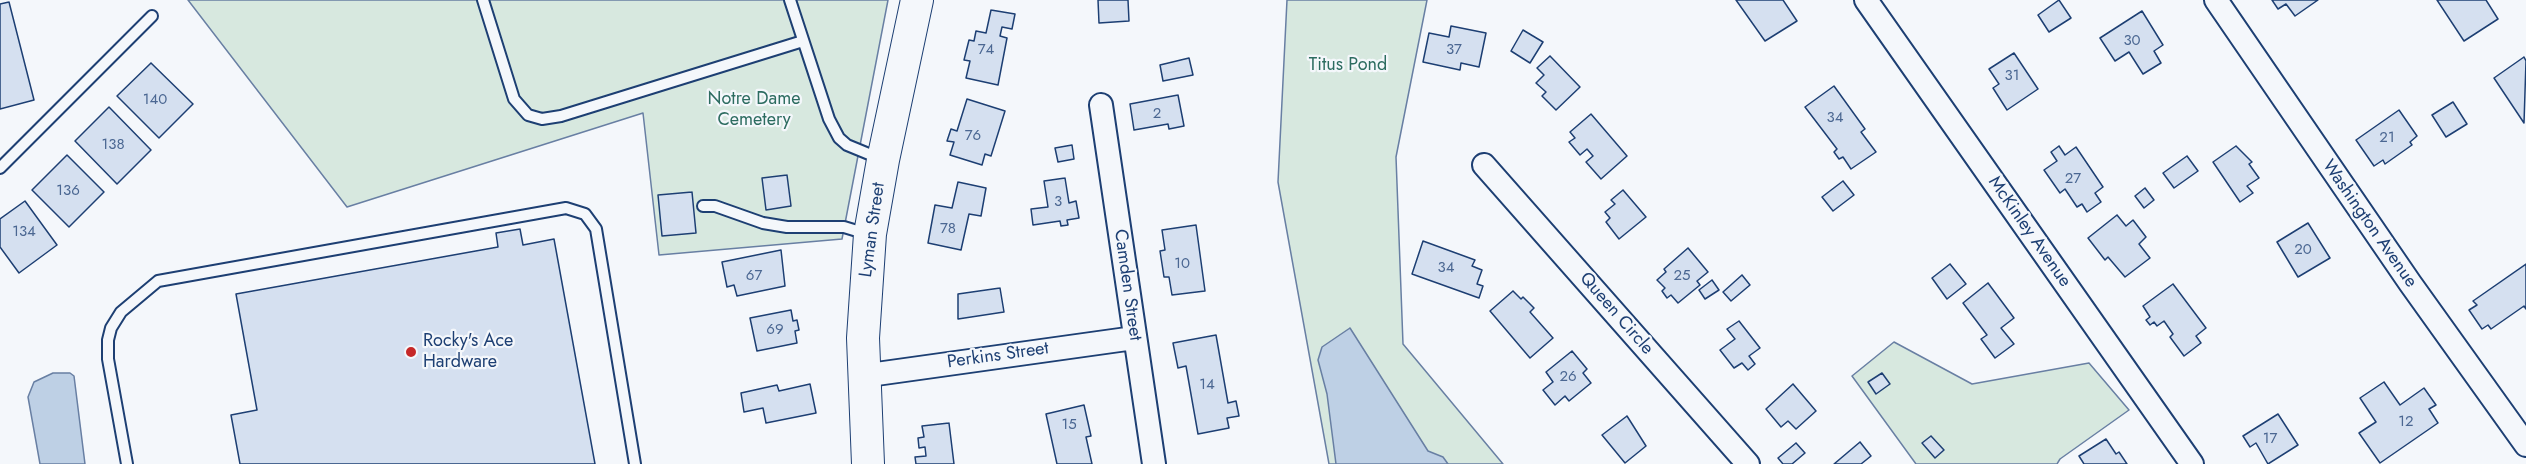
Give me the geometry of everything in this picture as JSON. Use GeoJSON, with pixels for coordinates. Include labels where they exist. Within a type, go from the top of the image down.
{"type":"FeatureCollection","features":[{"type":"Feature","properties":{"kind":"main road","name":"Lyman Street"},"geometry":{"type":"LineString","coordinates":[[868,464],[862,376],[870,234],[883,160],[917,0]]}},
{"type":"Feature","properties":{"kind":"street","name":"McKinley Avenue"},"geometry":{"type":"LineString","coordinates":[[1866,0],[2192,464]]}},
{"type":"Feature","properties":{"kind":"street","name":"Washington Avenue"},"geometry":{"type":"LineString","coordinates":[[2216,0],[2403,274],[2526,445]]}},
{"type":"Feature","properties":{"kind":"street","name":"Camden Street"},"geometry":{"type":"LineString","coordinates":[[1101,105],[1154,464]]}},
{"type":"Feature","properties":{"kind":"street","name":"Queen Circle"},"geometry":{"type":"LineString","coordinates":[[1484,165],[1748,464]]}},
{"type":"Feature","properties":{"kind":"street","name":"Perkins Street"},"geometry":{"type":"LineString","coordinates":[[862,376],[1134,338]]}},
{"type":"Feature","properties":{"kind":"lane"},"geometry":{"type":"LineString","coordinates":[[483,0],[514,99],[528,115],[542,119],[561,116],[802,41]]}},
{"type":"Feature","properties":{"kind":"lane"},"geometry":{"type":"LineString","coordinates":[[790,0],[829,119],[839,138],[847,145],[883,160]]}},
{"type":"Feature","properties":{"kind":"lane"},"geometry":{"type":"LineString","coordinates":[[0,168],[152,16]]}},
{"type":"Feature","properties":{"kind":"lane"},"geometry":{"type":"LineString","coordinates":[[703,206],[715,207],[763,223],[787,227],[844,227],[870,234]]}},
{"type":"Feature","properties":{"kind":"lane"},"geometry":{"type":"LineString","coordinates":[[127,464],[108,359],[108,340],[111,328],[122,312],[158,281],[566,208],[585,214],[596,229],[635,464]]}},
{"type":"Feature","properties":{"kind":"green space","name":"Notre Dame Cemetery"},"geometry":{"type":"Polygon","coordinates":[[[188,0],[888,0],[842,239],[659,255],[643,113],[347,207],[188,0]]]}},
{"type":"Feature","properties":{"kind":"green space","name":"Titus Pond"},"geometry":{"type":"Polygon","coordinates":[[[1287,0],[1427,0],[1396,157],[1403,344],[1503,464],[1329,464],[1278,182],[1287,0]]]}},
{"type":"Feature","properties":{"kind":"green space"},"geometry":{"type":"Polygon","coordinates":[[[1894,342],[1972,384],[2089,363],[2129,410],[2060,459],[2057,464],[1916,464],[1852,376],[1894,342]]]}},
{"type":"Feature","properties":{"kind":"water"},"geometry":{"type":"Polygon","coordinates":[[[1350,328],[1428,451],[1443,457],[1448,464],[1336,464],[1327,394],[1318,360],[1322,347],[1350,328]]]}},
{"type":"Feature","properties":{"kind":"water"},"geometry":{"type":"Polygon","coordinates":[[[53,373],[70,373],[74,376],[85,464],[40,464],[28,397],[34,382],[53,373]]]}},
{"type":"Feature","properties":{"kind":"building"},"geometry":{"type":"Polygon","coordinates":[[[1098,0],[1128,0],[1129,21],[1099,23],[1098,0]]]}},
{"type":"Feature","properties":{"kind":"building"},"geometry":{"type":"Polygon","coordinates":[[[1736,0],[1783,0],[1797,21],[1765,41],[1736,0]]]}},
{"type":"Feature","properties":{"kind":"building"},"geometry":{"type":"Polygon","coordinates":[[[2059,0],[2071,18],[2049,32],[2038,15],[2059,0]]]}},
{"type":"Feature","properties":{"kind":"building"},"geometry":{"type":"Polygon","coordinates":[[[2272,0],[2318,0],[2295,16],[2286,4],[2278,9],[2272,0]]]}},
{"type":"Feature","properties":{"kind":"building"},"geometry":{"type":"Polygon","coordinates":[[[2437,0],[2486,0],[2498,19],[2464,41],[2437,0]]]}},
{"type":"Feature","properties":{"kind":"building"},"geometry":{"type":"Polygon","coordinates":[[[9,2],[34,100],[0,109],[0,4],[9,2]]]}},
{"type":"Feature","properties":{"kind":"building"},"geometry":{"type":"Polygon","coordinates":[[[991,10],[1015,14],[1012,29],[1002,27],[1000,36],[1007,38],[998,85],[966,78],[970,61],[964,60],[969,40],[974,41],[976,31],[986,33],[991,10]]]}},
{"type":"Feature","properties":{"kind":"building"},"geometry":{"type":"Polygon","coordinates":[[[2142,11],[2163,45],[2154,51],[2161,63],[2143,74],[2129,52],[2115,61],[2100,38],[2142,11]]]}},
{"type":"Feature","properties":{"kind":"building"},"geometry":{"type":"Polygon","coordinates":[[[1451,26],[1486,33],[1479,67],[1461,63],[1460,70],[1423,62],[1429,33],[1449,37],[1451,26]]]}},
{"type":"Feature","properties":{"kind":"building"},"geometry":{"type":"Polygon","coordinates":[[[1523,30],[1543,42],[1530,63],[1511,51],[1523,30]]]}},
{"type":"Feature","properties":{"kind":"building"},"geometry":{"type":"Polygon","coordinates":[[[2014,53],[2038,89],[2007,110],[1993,88],[1999,84],[1989,69],[2014,53]]]}},
{"type":"Feature","properties":{"kind":"building"},"geometry":{"type":"Polygon","coordinates":[[[1550,56],[1580,87],[1556,110],[1542,96],[1546,92],[1536,83],[1544,75],[1537,68],[1550,56]]]}},
{"type":"Feature","properties":{"kind":"building"},"geometry":{"type":"Polygon","coordinates":[[[2524,57],[2526,61],[2524,123],[2494,78],[2524,57]]]}},
{"type":"Feature","properties":{"kind":"building"},"geometry":{"type":"Polygon","coordinates":[[[1189,58],[1193,75],[1163,81],[1160,65],[1189,58]]]}},
{"type":"Feature","properties":{"kind":"building"},"geometry":{"type":"Polygon","coordinates":[[[151,63],[193,104],[159,138],[117,96],[151,63]]]}},
{"type":"Feature","properties":{"kind":"building"},"geometry":{"type":"Polygon","coordinates":[[[1834,86],[1865,129],[1861,132],[1876,152],[1851,169],[1843,157],[1839,159],[1834,152],[1837,149],[1805,107],[1834,86]]]}},
{"type":"Feature","properties":{"kind":"building"},"geometry":{"type":"Polygon","coordinates":[[[1178,95],[1184,126],[1169,129],[1168,124],[1134,130],[1130,104],[1178,95]]]}},
{"type":"Feature","properties":{"kind":"building"},"geometry":{"type":"Polygon","coordinates":[[[967,99],[1005,111],[991,156],[985,154],[982,165],[950,155],[954,142],[947,141],[951,129],[957,131],[967,99]]]}},
{"type":"Feature","properties":{"kind":"building"},"geometry":{"type":"Polygon","coordinates":[[[2453,102],[2467,124],[2446,137],[2432,115],[2453,102]]]}},
{"type":"Feature","properties":{"kind":"building"},"geometry":{"type":"Polygon","coordinates":[[[109,107],[151,150],[117,184],[75,141],[109,107]]]}},
{"type":"Feature","properties":{"kind":"building"},"geometry":{"type":"Polygon","coordinates":[[[2399,110],[2417,136],[2410,142],[2412,145],[2385,164],[2383,160],[2374,166],[2356,140],[2399,110]]]}},
{"type":"Feature","properties":{"kind":"building"},"geometry":{"type":"Polygon","coordinates":[[[1591,114],[1627,156],[1601,179],[1586,162],[1593,156],[1587,149],[1580,155],[1569,142],[1575,138],[1570,132],[1591,114]]]}},
{"type":"Feature","properties":{"kind":"building"},"geometry":{"type":"Polygon","coordinates":[[[1072,145],[1074,159],[1058,162],[1055,148],[1072,145]]]}},
{"type":"Feature","properties":{"kind":"building"},"geometry":{"type":"Polygon","coordinates":[[[2059,146],[2065,155],[2076,147],[2103,187],[2095,193],[2101,202],[2087,212],[2082,204],[2077,207],[2065,189],[2060,193],[2044,170],[2057,161],[2051,152],[2059,146]]]}},
{"type":"Feature","properties":{"kind":"building"},"geometry":{"type":"Polygon","coordinates":[[[2236,146],[2252,162],[2249,164],[2259,178],[2247,186],[2253,193],[2240,202],[2213,162],[2236,146]]]}},
{"type":"Feature","properties":{"kind":"building"},"geometry":{"type":"Polygon","coordinates":[[[67,155],[104,192],[69,227],[32,190],[67,155]]]}},
{"type":"Feature","properties":{"kind":"building"},"geometry":{"type":"Polygon","coordinates":[[[2187,156],[2198,171],[2174,188],[2163,173],[2187,156]]]}},
{"type":"Feature","properties":{"kind":"building"},"geometry":{"type":"Polygon","coordinates":[[[787,175],[791,206],[766,210],[762,178],[787,175]]]}},
{"type":"Feature","properties":{"kind":"building"},"geometry":{"type":"Polygon","coordinates":[[[1065,178],[1069,203],[1076,201],[1079,218],[1067,220],[1068,225],[1061,226],[1060,221],[1033,225],[1031,209],[1048,207],[1044,181],[1065,178]]]}},
{"type":"Feature","properties":{"kind":"building"},"geometry":{"type":"Polygon","coordinates":[[[1843,181],[1854,195],[1833,211],[1822,197],[1843,181]]]}},
{"type":"Feature","properties":{"kind":"building"},"geometry":{"type":"Polygon","coordinates":[[[958,182],[986,188],[981,216],[969,214],[961,250],[928,243],[935,205],[952,208],[958,182]]]}},
{"type":"Feature","properties":{"kind":"building"},"geometry":{"type":"Polygon","coordinates":[[[2145,188],[2154,200],[2144,208],[2135,196],[2145,188]]]}},
{"type":"Feature","properties":{"kind":"building"},"geometry":{"type":"Polygon","coordinates":[[[1623,190],[1646,217],[1619,239],[1606,222],[1610,218],[1605,212],[1615,204],[1611,200],[1623,190]]]}},
{"type":"Feature","properties":{"kind":"building"},"geometry":{"type":"Polygon","coordinates":[[[692,192],[696,233],[662,236],[658,195],[692,192]]]}},
{"type":"Feature","properties":{"kind":"building"},"geometry":{"type":"Polygon","coordinates":[[[25,201],[57,245],[19,273],[0,247],[0,219],[25,201]]]}},
{"type":"Feature","properties":{"kind":"building"},"geometry":{"type":"Polygon","coordinates":[[[2117,215],[2126,226],[2133,220],[2146,237],[2139,244],[2150,258],[2125,277],[2108,257],[2105,260],[2088,238],[2117,215]]]}},
{"type":"Feature","properties":{"kind":"building"},"geometry":{"type":"Polygon","coordinates":[[[2308,223],[2330,258],[2298,277],[2277,242],[2308,223]]]}},
{"type":"Feature","properties":{"kind":"building"},"geometry":{"type":"Polygon","coordinates":[[[1196,225],[1205,291],[1172,295],[1169,277],[1164,277],[1160,251],[1165,250],[1162,230],[1196,225]]]}},
{"type":"Feature","properties":{"kind":"building","name":"Rocky's Ace Hardware"},"geometry":{"type":"Polygon","coordinates":[[[520,229],[523,245],[554,239],[595,464],[240,464],[231,415],[257,410],[236,294],[498,247],[496,233],[520,229]]]}},
{"type":"Feature","properties":{"kind":"building"},"geometry":{"type":"Polygon","coordinates":[[[1423,241],[1475,260],[1472,266],[1482,270],[1477,284],[1483,286],[1479,298],[1412,274],[1423,241]]]}},
{"type":"Feature","properties":{"kind":"building"},"geometry":{"type":"Polygon","coordinates":[[[1688,248],[1708,272],[1697,281],[1700,285],[1678,303],[1671,295],[1667,298],[1662,291],[1665,288],[1657,280],[1666,272],[1664,269],[1688,248]]]}},
{"type":"Feature","properties":{"kind":"building"},"geometry":{"type":"Polygon","coordinates":[[[781,250],[785,286],[737,296],[734,285],[727,287],[722,262],[781,250]]]}},
{"type":"Feature","properties":{"kind":"building"},"geometry":{"type":"Polygon","coordinates":[[[1950,264],[1966,284],[1947,299],[1932,278],[1950,264]]]}},
{"type":"Feature","properties":{"kind":"building"},"geometry":{"type":"Polygon","coordinates":[[[2526,264],[2526,309],[2524,306],[2491,329],[2488,325],[2482,329],[2469,310],[2477,305],[2473,301],[2526,264]]]}},
{"type":"Feature","properties":{"kind":"building"},"geometry":{"type":"Polygon","coordinates":[[[1742,275],[1750,285],[1731,301],[1723,292],[1742,275]]]}},
{"type":"Feature","properties":{"kind":"building"},"geometry":{"type":"Polygon","coordinates":[[[1712,280],[1719,290],[1705,299],[1699,290],[1712,280]]]}},
{"type":"Feature","properties":{"kind":"building"},"geometry":{"type":"Polygon","coordinates":[[[1988,283],[2014,318],[2001,328],[2014,344],[1995,358],[1981,339],[1987,335],[1963,303],[1988,283]]]}},
{"type":"Feature","properties":{"kind":"building"},"geometry":{"type":"Polygon","coordinates":[[[2173,284],[2206,328],[2196,336],[2201,343],[2184,356],[2170,337],[2173,334],[2164,321],[2157,326],[2154,322],[2150,325],[2146,320],[2150,317],[2143,306],[2173,284]]]}},
{"type":"Feature","properties":{"kind":"building"},"geometry":{"type":"Polygon","coordinates":[[[1000,288],[1004,312],[958,319],[958,294],[1000,288]]]}},
{"type":"Feature","properties":{"kind":"building"},"geometry":{"type":"Polygon","coordinates":[[[1513,291],[1534,308],[1530,312],[1553,338],[1530,358],[1490,311],[1513,291]]]}},
{"type":"Feature","properties":{"kind":"building"},"geometry":{"type":"Polygon","coordinates":[[[791,310],[793,321],[797,320],[799,330],[795,331],[797,343],[757,351],[750,318],[791,310]]]}},
{"type":"Feature","properties":{"kind":"building"},"geometry":{"type":"Polygon","coordinates":[[[1739,321],[1760,348],[1749,356],[1755,364],[1748,370],[1742,363],[1734,368],[1720,350],[1735,339],[1727,329],[1739,321]]]}},
{"type":"Feature","properties":{"kind":"building"},"geometry":{"type":"Polygon","coordinates":[[[1216,335],[1228,403],[1236,401],[1239,416],[1227,418],[1229,428],[1198,434],[1186,366],[1178,368],[1173,343],[1216,335]]]}},
{"type":"Feature","properties":{"kind":"building"},"geometry":{"type":"Polygon","coordinates":[[[1572,351],[1587,369],[1583,373],[1591,383],[1569,401],[1565,396],[1555,405],[1543,390],[1553,382],[1546,372],[1572,351]]]}},
{"type":"Feature","properties":{"kind":"building"},"geometry":{"type":"Polygon","coordinates":[[[1882,373],[1890,384],[1876,394],[1868,382],[1882,373]]]}},
{"type":"Feature","properties":{"kind":"building"},"geometry":{"type":"Polygon","coordinates":[[[2384,382],[2400,405],[2424,388],[2436,405],[2429,409],[2438,423],[2380,463],[2359,433],[2376,422],[2360,398],[2384,382]]]}},
{"type":"Feature","properties":{"kind":"building"},"geometry":{"type":"Polygon","coordinates":[[[810,384],[816,413],[766,423],[763,408],[744,412],[741,393],[777,385],[779,391],[810,384]]]}},
{"type":"Feature","properties":{"kind":"building"},"geometry":{"type":"Polygon","coordinates":[[[1793,384],[1816,411],[1796,429],[1788,421],[1781,427],[1766,409],[1793,384]]]}},
{"type":"Feature","properties":{"kind":"building"},"geometry":{"type":"Polygon","coordinates":[[[1084,405],[1091,436],[1086,437],[1092,464],[1057,464],[1046,414],[1084,405]]]}},
{"type":"Feature","properties":{"kind":"building"},"geometry":{"type":"Polygon","coordinates":[[[2278,414],[2298,445],[2268,464],[2256,443],[2250,447],[2243,436],[2278,414]]]}},
{"type":"Feature","properties":{"kind":"building"},"geometry":{"type":"Polygon","coordinates":[[[1627,416],[1646,446],[1625,463],[1602,435],[1627,416]]]}},
{"type":"Feature","properties":{"kind":"building"},"geometry":{"type":"Polygon","coordinates":[[[949,423],[954,464],[916,464],[915,457],[926,456],[925,447],[919,448],[918,438],[924,437],[922,426],[949,423]]]}},
{"type":"Feature","properties":{"kind":"building"},"geometry":{"type":"Polygon","coordinates":[[[1931,436],[1944,450],[1935,458],[1922,443],[1931,436]]]}},
{"type":"Feature","properties":{"kind":"building"},"geometry":{"type":"Polygon","coordinates":[[[2106,439],[2116,454],[2119,452],[2127,464],[2084,464],[2079,456],[2106,439]]]}},
{"type":"Feature","properties":{"kind":"building"},"geometry":{"type":"Polygon","coordinates":[[[1860,442],[1871,456],[1861,464],[1834,464],[1860,442]]]}},
{"type":"Feature","properties":{"kind":"building"},"geometry":{"type":"Polygon","coordinates":[[[1796,443],[1805,453],[1792,464],[1783,464],[1778,458],[1796,443]]]}},
{"type":"Feature","properties":{"kind":"place","name":"Rocky's Ace Hardware"},"geometry":{"type":"Point","coordinates":[411,352]}}]}
